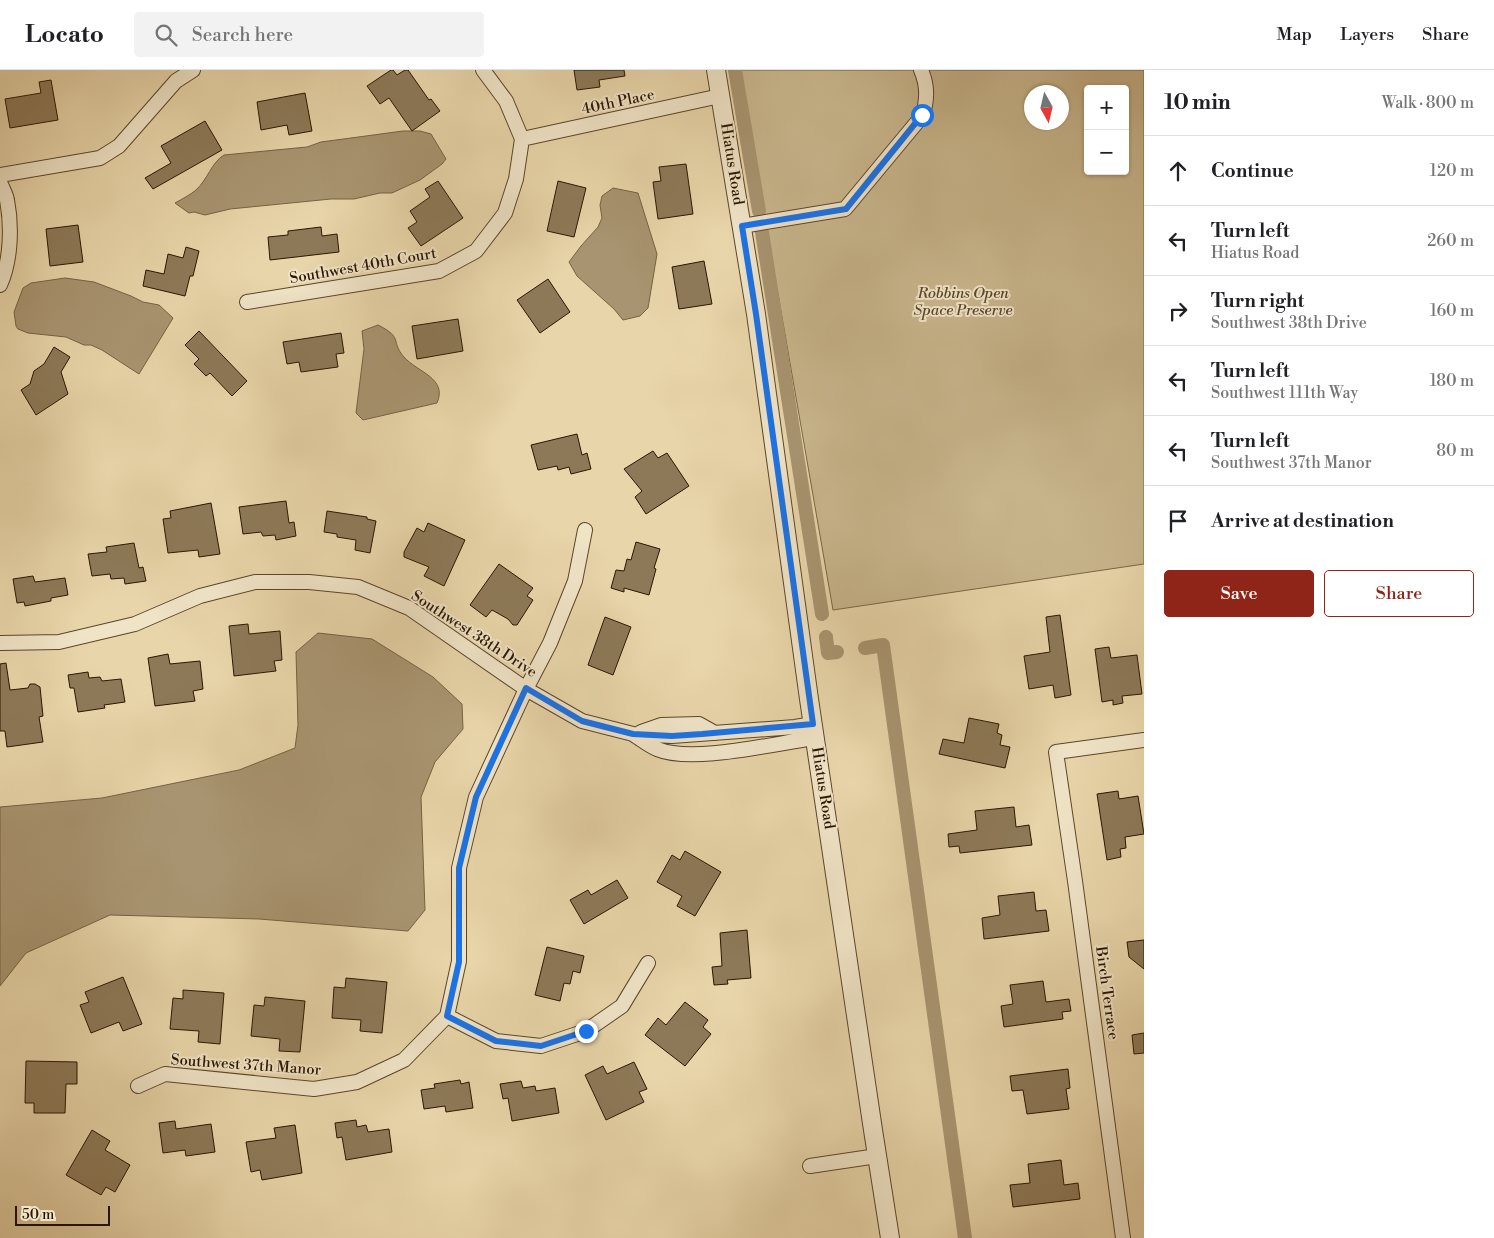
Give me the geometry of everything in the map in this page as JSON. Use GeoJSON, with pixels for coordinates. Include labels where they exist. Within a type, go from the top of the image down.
{"type":"FeatureCollection","features":[{"type":"Feature","properties":{"kind":"street"},"geometry":{"type":"LineString","coordinates":[[0,175],[100,158],[119,146],[176,81],[194,70]]}},
{"type":"Feature","properties":{"kind":"street"},"geometry":{"type":"LineString","coordinates":[[483,70],[506,101],[522,139]]}},
{"type":"Feature","properties":{"kind":"street","name":"Hiatus Road"},"geometry":{"type":"LineString","coordinates":[[716,70],[756,314],[814,731],[876,1156],[890,1238]]}},
{"type":"Feature","properties":{"kind":"street"},"geometry":{"type":"LineString","coordinates":[[742,226],[846,209],[922,115],[928,96],[921,70]]}},
{"type":"Feature","properties":{"kind":"street","name":"40th Place"},"geometry":{"type":"LineString","coordinates":[[522,139],[720,96]]}},
{"type":"Feature","properties":{"kind":"street","name":"Southwest 40th Court"},"geometry":{"type":"LineString","coordinates":[[247,302],[439,271],[476,251],[505,214],[516,179],[522,139]]}},
{"type":"Feature","properties":{"kind":"street"},"geometry":{"type":"LineString","coordinates":[[0,182],[7,200],[10,240],[6,272],[0,285]]}},
{"type":"Feature","properties":{"kind":"street"},"geometry":{"type":"LineString","coordinates":[[585,530],[575,581],[550,643],[526,688],[476,797],[459,868],[459,962],[447,1016],[496,1041],[541,1046],[586,1031],[622,1006],[648,963]]}},
{"type":"Feature","properties":{"kind":"street","name":"Southwest 38th Drive"},"geometry":{"type":"LineString","coordinates":[[0,643],[59,642],[135,624],[200,596],[255,582],[310,582],[358,587],[409,608],[526,688],[582,721],[633,734],[672,736],[814,731]]}},
{"type":"Feature","properties":{"kind":"street","name":"Southwest 38th Drive"},"geometry":{"type":"LineString","coordinates":[[633,734],[657,749],[684,755],[723,752],[814,731]]}},
{"type":"Feature","properties":{"kind":"street","name":"Birch Terrace"},"geometry":{"type":"LineString","coordinates":[[1123,1238],[1077,890],[1056,752],[1144,740]]}},
{"type":"Feature","properties":{"kind":"street","name":"Southwest 37th Manor"},"geometry":{"type":"LineString","coordinates":[[138,1086],[165,1074],[314,1089],[357,1082],[404,1060],[447,1016]]}},
{"type":"Feature","properties":{"kind":"street"},"geometry":{"type":"LineString","coordinates":[[810,1166],[876,1156]]}},
{"type":"Feature","properties":{"kind":"green space","name":"Robbins Open Space Preserve"},"geometry":{"type":"Polygon","coordinates":[[[739,70],[1144,70],[1144,564],[833,610],[739,70]]]}},
{"type":"Feature","properties":{"kind":"shaded area"},"geometry":{"type":"Polygon","coordinates":[[[403,131],[420,131],[431,134],[446,159],[420,180],[392,193],[380,193],[354,199],[331,199],[230,209],[205,215],[194,212],[189,213],[175,203],[196,190],[216,162],[224,155],[307,147],[321,142],[403,131]]]}},
{"type":"Feature","properties":{"kind":"shaded area"},"geometry":{"type":"Polygon","coordinates":[[[613,188],[638,193],[657,254],[648,308],[640,316],[623,320],[614,309],[577,276],[569,262],[598,227],[602,218],[600,205],[602,196],[613,188]]]}},
{"type":"Feature","properties":{"kind":"shaded area"},"geometry":{"type":"Polygon","coordinates":[[[65,278],[94,282],[143,302],[159,305],[173,318],[139,374],[91,345],[84,345],[66,337],[28,333],[18,329],[14,312],[23,288],[31,283],[65,278]]]}},
{"type":"Feature","properties":{"kind":"shaded area"},"geometry":{"type":"Polygon","coordinates":[[[378,325],[391,333],[404,357],[435,381],[439,394],[437,403],[363,420],[356,413],[364,349],[362,331],[378,325]]]}},
{"type":"Feature","properties":{"kind":"shaded area"},"geometry":{"type":"Polygon","coordinates":[[[318,633],[372,639],[433,677],[462,704],[463,729],[435,762],[421,797],[425,910],[408,931],[259,919],[110,915],[26,953],[0,986],[0,807],[102,798],[239,770],[295,748],[298,725],[296,652],[318,633]]]}},
{"type":"Feature","properties":{"kind":"building"},"geometry":{"type":"Polygon","coordinates":[[[391,70],[397,75],[408,70],[429,100],[431,99],[440,111],[412,131],[389,98],[380,104],[367,86],[391,70]]]}},
{"type":"Feature","properties":{"kind":"building"},"geometry":{"type":"Polygon","coordinates":[[[574,70],[624,70],[625,76],[599,80],[600,87],[577,90],[574,70]]]}},
{"type":"Feature","properties":{"kind":"building"},"geometry":{"type":"Polygon","coordinates":[[[51,80],[58,120],[10,128],[5,99],[41,93],[39,82],[51,80]]]}},
{"type":"Feature","properties":{"kind":"building"},"geometry":{"type":"Polygon","coordinates":[[[305,93],[312,131],[289,135],[287,125],[261,130],[257,102],[305,93]]]}},
{"type":"Feature","properties":{"kind":"building"},"geometry":{"type":"Polygon","coordinates":[[[205,121],[222,150],[153,189],[145,178],[171,163],[161,146],[205,121]]]}},
{"type":"Feature","properties":{"kind":"building"},"geometry":{"type":"Polygon","coordinates":[[[686,164],[693,214],[658,219],[653,182],[661,181],[659,167],[686,164]]]}},
{"type":"Feature","properties":{"kind":"building"},"geometry":{"type":"Polygon","coordinates":[[[438,181],[463,218],[421,246],[408,228],[417,222],[410,211],[430,197],[425,189],[438,181]]]}},
{"type":"Feature","properties":{"kind":"building"},"geometry":{"type":"Polygon","coordinates":[[[558,181],[586,188],[574,237],[547,231],[558,181]]]}},
{"type":"Feature","properties":{"kind":"building"},"geometry":{"type":"Polygon","coordinates":[[[78,225],[83,262],[50,266],[46,229],[78,225]]]}},
{"type":"Feature","properties":{"kind":"building"},"geometry":{"type":"Polygon","coordinates":[[[321,227],[322,236],[337,234],[339,252],[270,260],[268,237],[288,235],[288,231],[321,227]]]}},
{"type":"Feature","properties":{"kind":"building"},"geometry":{"type":"Polygon","coordinates":[[[186,247],[199,251],[193,276],[190,276],[185,296],[143,286],[146,270],[164,274],[168,254],[183,258],[186,247]]]}},
{"type":"Feature","properties":{"kind":"building"},"geometry":{"type":"Polygon","coordinates":[[[704,261],[712,304],[679,309],[672,267],[704,261]]]}},
{"type":"Feature","properties":{"kind":"building"},"geometry":{"type":"Polygon","coordinates":[[[548,279],[570,312],[540,333],[517,300],[548,279]]]}},
{"type":"Feature","properties":{"kind":"building"},"geometry":{"type":"Polygon","coordinates":[[[458,319],[463,351],[417,359],[412,326],[458,319]]]}},
{"type":"Feature","properties":{"kind":"building"},"geometry":{"type":"Polygon","coordinates":[[[199,331],[247,381],[232,396],[210,373],[206,376],[194,364],[199,359],[185,345],[199,331]]]}},
{"type":"Feature","properties":{"kind":"building"},"geometry":{"type":"Polygon","coordinates":[[[341,333],[344,353],[336,354],[338,367],[301,372],[299,362],[287,364],[283,342],[341,333]]]}},
{"type":"Feature","properties":{"kind":"building"},"geometry":{"type":"Polygon","coordinates":[[[54,347],[70,357],[61,372],[68,394],[36,415],[21,390],[30,384],[34,371],[44,364],[54,347]]]}},
{"type":"Feature","properties":{"kind":"building"},"geometry":{"type":"Polygon","coordinates":[[[577,434],[582,455],[587,453],[591,469],[571,474],[569,467],[558,470],[557,466],[538,470],[531,445],[577,434]]]}},
{"type":"Feature","properties":{"kind":"building"},"geometry":{"type":"Polygon","coordinates":[[[653,451],[658,458],[667,453],[689,486],[646,514],[635,497],[642,491],[624,469],[653,451]]]}},
{"type":"Feature","properties":{"kind":"building"},"geometry":{"type":"Polygon","coordinates":[[[286,501],[289,523],[294,522],[296,536],[276,540],[275,535],[263,536],[261,532],[243,534],[239,507],[286,501]]]}},
{"type":"Feature","properties":{"kind":"building"},"geometry":{"type":"Polygon","coordinates":[[[211,503],[220,554],[199,557],[198,550],[168,553],[163,519],[171,518],[170,511],[211,503]]]}},
{"type":"Feature","properties":{"kind":"building"},"geometry":{"type":"Polygon","coordinates":[[[327,511],[367,517],[367,519],[376,521],[370,553],[355,550],[356,540],[337,537],[337,534],[324,532],[327,511]]]}},
{"type":"Feature","properties":{"kind":"building"},"geometry":{"type":"Polygon","coordinates":[[[428,523],[465,540],[444,586],[424,576],[429,567],[404,557],[404,552],[417,528],[424,532],[428,523]]]}},
{"type":"Feature","properties":{"kind":"building"},"geometry":{"type":"Polygon","coordinates":[[[636,542],[660,549],[649,595],[624,588],[624,592],[611,588],[616,570],[624,571],[627,559],[631,560],[636,542]]]}},
{"type":"Feature","properties":{"kind":"building"},"geometry":{"type":"Polygon","coordinates":[[[134,543],[139,568],[143,567],[146,581],[125,584],[124,578],[111,579],[110,574],[92,576],[88,554],[107,552],[106,547],[134,543]]]}},
{"type":"Feature","properties":{"kind":"building"},"geometry":{"type":"Polygon","coordinates":[[[499,564],[533,588],[527,596],[533,600],[517,625],[513,625],[508,619],[492,610],[486,617],[470,605],[499,564]]]}},
{"type":"Feature","properties":{"kind":"building"},"geometry":{"type":"Polygon","coordinates":[[[33,576],[35,582],[65,578],[68,595],[51,598],[51,601],[25,606],[24,602],[17,603],[13,579],[33,576]]]}},
{"type":"Feature","properties":{"kind":"building"},"geometry":{"type":"Polygon","coordinates":[[[1060,615],[1071,695],[1055,698],[1053,685],[1029,689],[1024,656],[1050,652],[1046,617],[1060,615]]]}},
{"type":"Feature","properties":{"kind":"building"},"geometry":{"type":"Polygon","coordinates":[[[605,617],[631,627],[613,675],[588,665],[605,617]]]}},
{"type":"Feature","properties":{"kind":"building"},"geometry":{"type":"Polygon","coordinates":[[[248,624],[249,634],[280,631],[282,660],[274,661],[276,671],[234,676],[229,626],[248,624]]]}},
{"type":"Feature","properties":{"kind":"building"},"geometry":{"type":"Polygon","coordinates":[[[1109,647],[1111,658],[1137,655],[1142,694],[1122,696],[1123,703],[1113,705],[1113,700],[1102,702],[1095,649],[1109,647]]]}},
{"type":"Feature","properties":{"kind":"building"},"geometry":{"type":"Polygon","coordinates":[[[168,654],[170,664],[200,661],[203,689],[193,691],[195,701],[155,706],[148,658],[168,654]]]}},
{"type":"Feature","properties":{"kind":"building"},"geometry":{"type":"Polygon","coordinates":[[[6,663],[10,690],[28,688],[30,684],[40,687],[43,716],[39,717],[43,742],[7,747],[5,731],[0,731],[0,664],[6,663]]]}},
{"type":"Feature","properties":{"kind":"building"},"geometry":{"type":"Polygon","coordinates":[[[88,672],[89,678],[100,677],[102,681],[121,679],[125,702],[104,705],[105,708],[78,712],[74,688],[70,688],[68,675],[88,672]]]}},
{"type":"Feature","properties":{"kind":"building"},"geometry":{"type":"Polygon","coordinates":[[[969,718],[999,724],[997,733],[1002,735],[1000,745],[1010,747],[1005,768],[939,754],[943,739],[964,743],[969,718]]]}},
{"type":"Feature","properties":{"kind":"building"},"geometry":{"type":"Polygon","coordinates":[[[1118,791],[1119,799],[1138,796],[1144,834],[1125,837],[1126,848],[1120,849],[1121,857],[1107,860],[1097,794],[1118,791]]]}},
{"type":"Feature","properties":{"kind":"building"},"geometry":{"type":"Polygon","coordinates":[[[1014,807],[1016,827],[1029,825],[1032,845],[960,853],[959,846],[949,847],[948,834],[977,830],[975,811],[1014,807]]]}},
{"type":"Feature","properties":{"kind":"building"},"geometry":{"type":"Polygon","coordinates":[[[685,851],[721,872],[695,916],[677,906],[682,896],[657,882],[672,855],[680,860],[685,851]]]}},
{"type":"Feature","properties":{"kind":"building"},"geometry":{"type":"Polygon","coordinates":[[[617,880],[628,898],[584,924],[570,900],[588,890],[591,895],[617,880]]]}},
{"type":"Feature","properties":{"kind":"building"},"geometry":{"type":"Polygon","coordinates":[[[1034,892],[1036,911],[1046,910],[1049,931],[984,939],[982,918],[1000,915],[998,896],[1034,892]]]}},
{"type":"Feature","properties":{"kind":"building"},"geometry":{"type":"Polygon","coordinates":[[[747,930],[751,978],[727,980],[728,984],[714,985],[712,967],[722,966],[720,933],[747,930]]]}},
{"type":"Feature","properties":{"kind":"building"},"geometry":{"type":"Polygon","coordinates":[[[1144,940],[1144,969],[1129,957],[1127,942],[1144,940]]]}},
{"type":"Feature","properties":{"kind":"building"},"geometry":{"type":"Polygon","coordinates":[[[547,947],[584,956],[580,973],[573,971],[570,984],[564,983],[560,1001],[535,995],[547,947]]]}},
{"type":"Feature","properties":{"kind":"building"},"geometry":{"type":"Polygon","coordinates":[[[123,977],[142,1024],[123,1031],[119,1022],[91,1033],[80,1005],[89,1002],[85,992],[123,977]]]}},
{"type":"Feature","properties":{"kind":"building"},"geometry":{"type":"Polygon","coordinates":[[[346,978],[387,982],[382,1033],[360,1031],[361,1020],[332,1018],[334,987],[345,988],[346,978]]]}},
{"type":"Feature","properties":{"kind":"building"},"geometry":{"type":"Polygon","coordinates":[[[1043,981],[1046,1002],[1069,999],[1071,1011],[1062,1012],[1063,1019],[1004,1027],[1001,1006],[1013,1004],[1010,985],[1043,981]]]}},
{"type":"Feature","properties":{"kind":"building"},"geometry":{"type":"Polygon","coordinates":[[[183,990],[224,993],[220,1044],[198,1042],[199,1031],[170,1029],[173,998],[183,999],[183,990]]]}},
{"type":"Feature","properties":{"kind":"building"},"geometry":{"type":"Polygon","coordinates":[[[265,997],[305,1001],[300,1052],[279,1051],[280,1039],[251,1036],[254,1005],[264,1006],[265,997]]]}},
{"type":"Feature","properties":{"kind":"building"},"geometry":{"type":"Polygon","coordinates":[[[685,1002],[708,1020],[703,1027],[711,1034],[685,1066],[645,1035],[658,1018],[666,1025],[685,1002]]]}},
{"type":"Feature","properties":{"kind":"building"},"geometry":{"type":"Polygon","coordinates":[[[1144,1033],[1144,1053],[1134,1054],[1132,1035],[1144,1033]]]}},
{"type":"Feature","properties":{"kind":"building"},"geometry":{"type":"Polygon","coordinates":[[[26,1061],[77,1062],[77,1084],[66,1084],[65,1113],[34,1113],[34,1103],[25,1103],[26,1061]]]}},
{"type":"Feature","properties":{"kind":"building"},"geometry":{"type":"Polygon","coordinates":[[[634,1062],[647,1089],[639,1092],[644,1102],[606,1120],[585,1075],[603,1066],[607,1074],[634,1062]]]}},
{"type":"Feature","properties":{"kind":"building"},"geometry":{"type":"Polygon","coordinates":[[[1068,1069],[1070,1088],[1066,1089],[1069,1109],[1027,1114],[1023,1090],[1012,1091],[1010,1076],[1068,1069]]]}},
{"type":"Feature","properties":{"kind":"building"},"geometry":{"type":"Polygon","coordinates":[[[460,1080],[461,1084],[469,1082],[473,1108],[446,1112],[445,1106],[424,1109],[421,1090],[435,1088],[434,1084],[460,1080]]]}},
{"type":"Feature","properties":{"kind":"building"},"geometry":{"type":"Polygon","coordinates":[[[521,1081],[523,1088],[535,1086],[536,1091],[555,1088],[559,1113],[512,1121],[508,1098],[503,1099],[500,1084],[521,1081]]]}},
{"type":"Feature","properties":{"kind":"building"},"geometry":{"type":"Polygon","coordinates":[[[356,1120],[357,1127],[366,1125],[368,1132],[389,1129],[392,1152],[346,1160],[342,1137],[337,1138],[335,1123],[356,1120]]]}},
{"type":"Feature","properties":{"kind":"building"},"geometry":{"type":"Polygon","coordinates":[[[175,1121],[176,1129],[211,1124],[215,1152],[186,1156],[185,1150],[163,1153],[159,1123],[175,1121]]]}},
{"type":"Feature","properties":{"kind":"building"},"geometry":{"type":"Polygon","coordinates":[[[295,1125],[302,1173],[262,1180],[260,1170],[251,1172],[246,1142],[276,1138],[274,1128],[295,1125]]]}},
{"type":"Feature","properties":{"kind":"building"},"geometry":{"type":"Polygon","coordinates":[[[92,1130],[110,1141],[105,1150],[130,1165],[115,1192],[106,1187],[101,1195],[66,1175],[92,1130]]]}},
{"type":"Feature","properties":{"kind":"building"},"geometry":{"type":"Polygon","coordinates":[[[1061,1160],[1064,1185],[1078,1183],[1080,1199],[1013,1207],[1010,1185],[1030,1183],[1028,1164],[1061,1160]]]}},
{"type":"Feature","properties":{"kind":"waterway"},"geometry":{"type":"LineString","coordinates":[[735,70],[759,211]]}},
{"type":"Feature","properties":{"kind":"waterway"},"geometry":{"type":"LineString","coordinates":[[762,232],[822,614]]}},
{"type":"Feature","properties":{"kind":"waterway"},"geometry":{"type":"LineString","coordinates":[[826,637],[828,653],[837,652]]}},
{"type":"Feature","properties":{"kind":"waterway"},"geometry":{"type":"LineString","coordinates":[[865,648],[883,645],[965,1238]]}},
{"type":"Feature","properties":{"kind":"route"},"geometry":{"type":"LineString","coordinates":[[586,1031],[541,1046],[496,1041],[447,1016],[459,962],[459,868],[476,797],[526,688],[582,721],[633,734],[672,736],[813,724],[742,226],[846,209],[922,115]]}}]}
